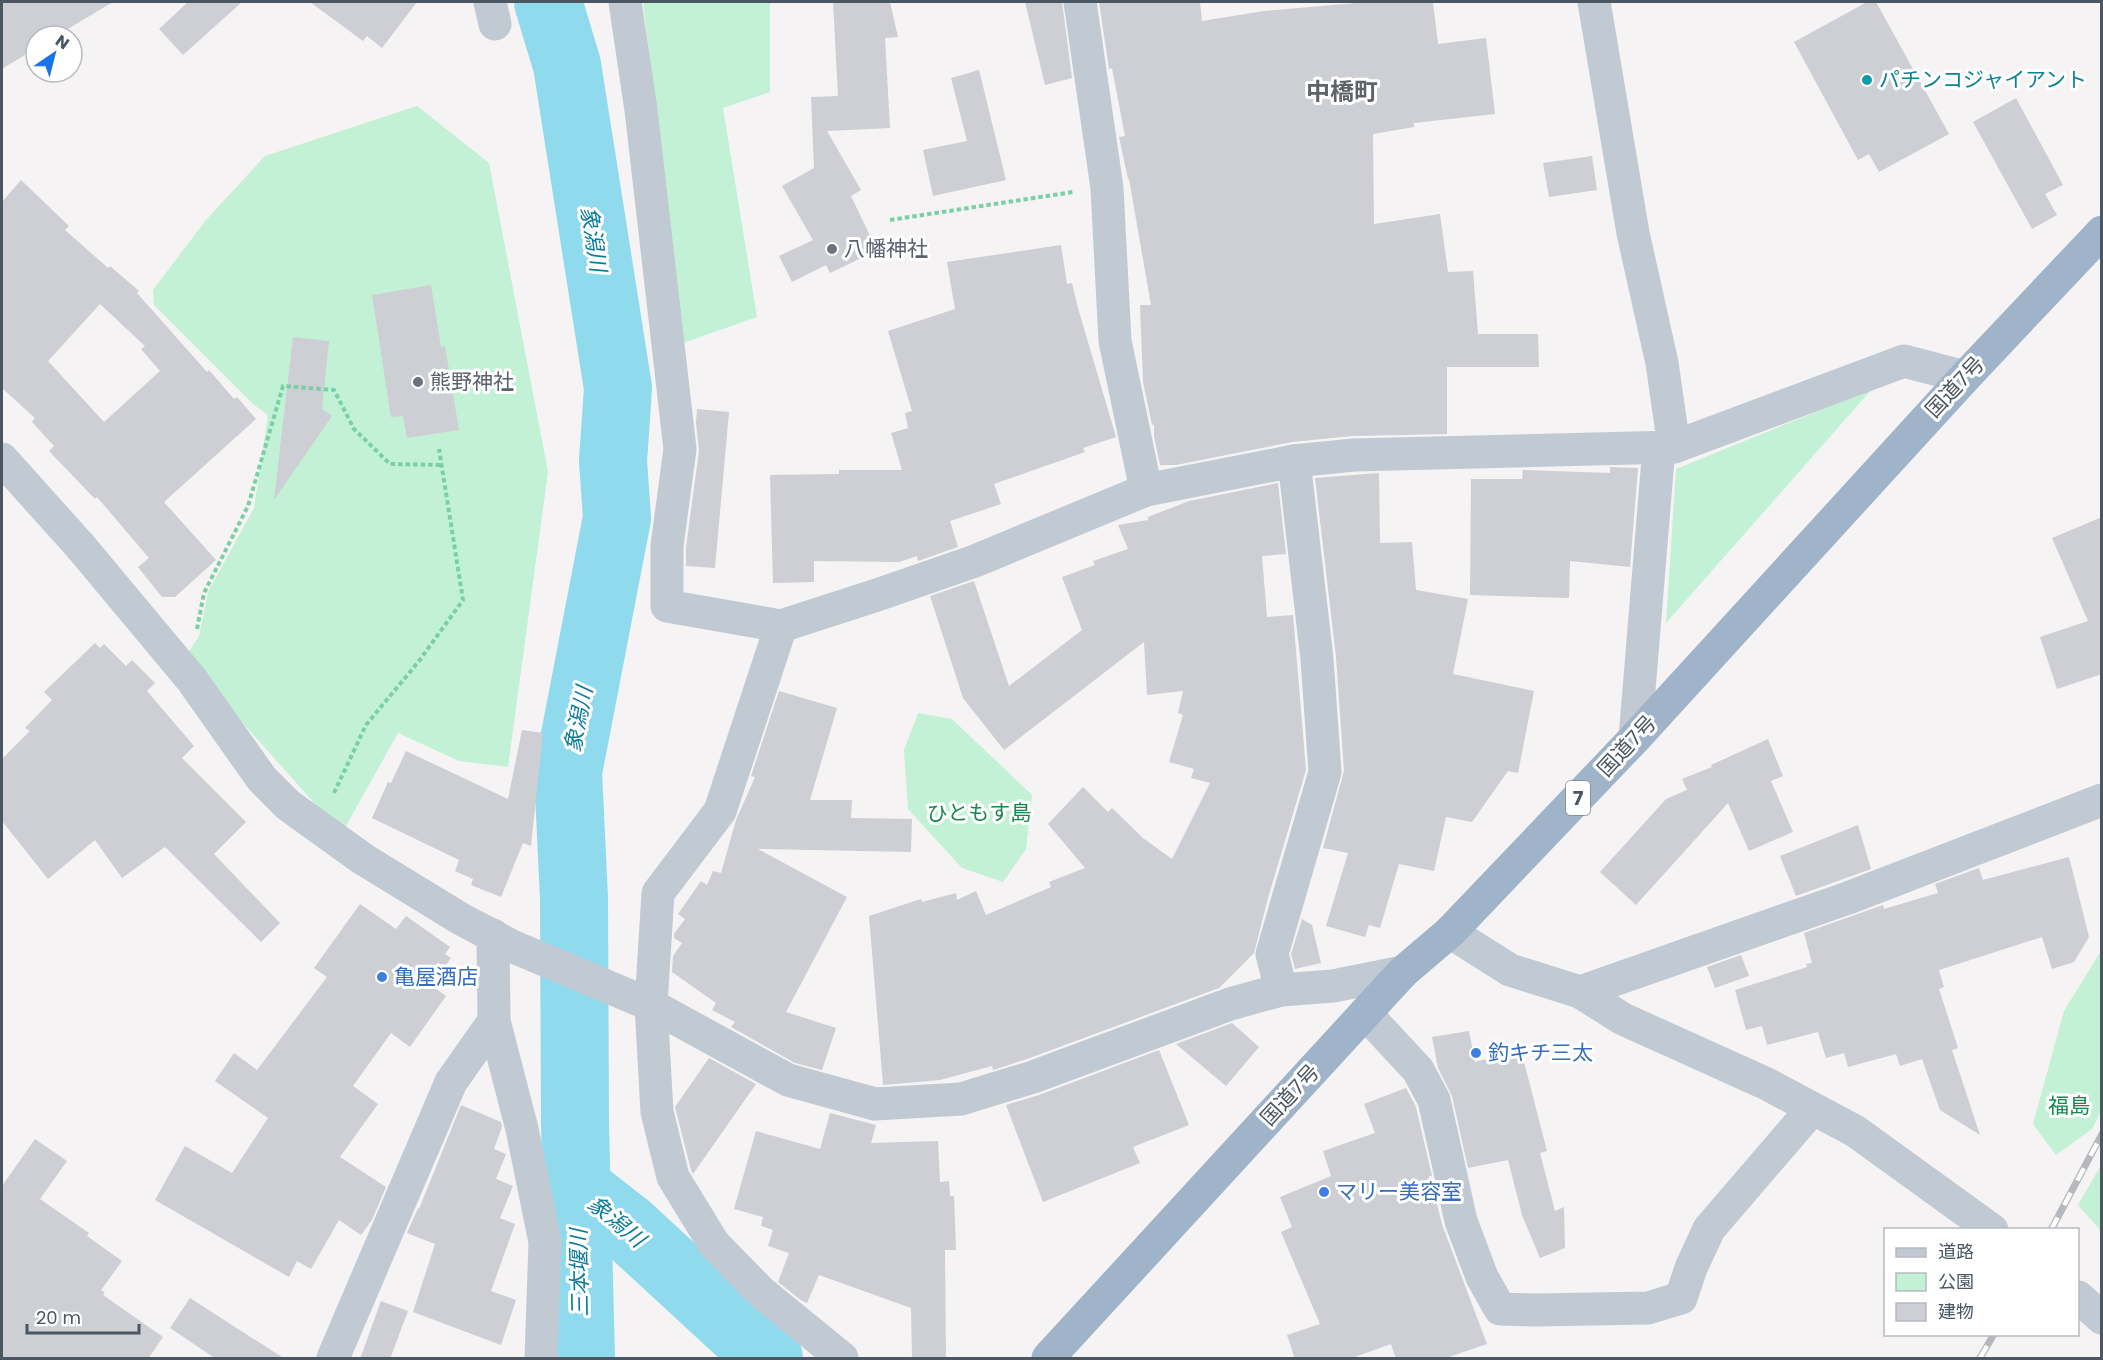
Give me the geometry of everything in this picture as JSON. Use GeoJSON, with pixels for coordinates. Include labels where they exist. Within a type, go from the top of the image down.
{"type":"FeatureCollection","features":[{"type":"Feature","properties":{"kind":"highway","name":"国道7号"},"geometry":{"type":"LineString","coordinates":[[1048,1359],[1403,972],[1450,932],[1635,738],[1965,376],[2100,235]]}},
{"type":"Feature","properties":{"kind":"street"},"geometry":{"type":"LineString","coordinates":[[625,2],[641,110],[680,448],[667,546],[667,606],[781,626],[975,561],[1146,490],[1294,461],[1354,455],[1666,447],[1904,361],[1965,376]]}},
{"type":"Feature","properties":{"kind":"street"},"geometry":{"type":"LineString","coordinates":[[1080,2],[1107,188],[1115,340],[1146,490]]}},
{"type":"Feature","properties":{"kind":"street"},"geometry":{"type":"LineString","coordinates":[[1594,2],[1633,233],[1662,363],[1666,447],[1635,738]]}},
{"type":"Feature","properties":{"kind":"street"},"geometry":{"type":"LineString","coordinates":[[2,459],[81,547],[176,660],[262,778],[288,805],[363,859],[441,907],[503,941],[651,1005],[788,1080],[875,1104],[961,1099],[1033,1077],[1230,1004],[1281,990],[1333,986],[1403,972]]}},
{"type":"Feature","properties":{"kind":"street"},"geometry":{"type":"LineString","coordinates":[[1281,990],[1272,954],[1324,772],[1317,659],[1294,461]]}},
{"type":"Feature","properties":{"kind":"street"},"geometry":{"type":"LineString","coordinates":[[781,626],[720,811],[658,893],[651,1005],[657,1112],[673,1177],[714,1244],[761,1292],[842,1359]]}},
{"type":"Feature","properties":{"kind":"street"},"geometry":{"type":"LineString","coordinates":[[1580,992],[1848,898],[2102,800]]}},
{"type":"Feature","properties":{"kind":"street"},"geometry":{"type":"LineString","coordinates":[[1450,932],[1510,970],[1580,992],[1623,1019],[1767,1084],[1855,1131],[1989,1228]]}},
{"type":"Feature","properties":{"kind":"street"},"geometry":{"type":"LineString","coordinates":[[503,941],[494,1021],[522,1129],[544,1242],[541,1359]]}},
{"type":"Feature","properties":{"kind":"street"},"geometry":{"type":"LineString","coordinates":[[1365,1013],[1418,1070],[1434,1100],[1461,1221],[1482,1277],[1500,1309],[1648,1308],[1681,1298],[1691,1268],[1709,1229],[1812,1108]]}},
{"type":"Feature","properties":{"kind":"street"},"geometry":{"type":"LineString","coordinates":[[333,1359],[451,1082],[494,1021]]}},
{"type":"Feature","properties":{"kind":"street"},"geometry":{"type":"LineString","coordinates":[[2079,1298],[2102,1318]]}},
{"type":"Feature","properties":{"kind":"path"},"geometry":{"type":"LineString","coordinates":[[890,220],[1107,188]]}},
{"type":"Feature","properties":{"kind":"path"},"geometry":{"type":"LineString","coordinates":[[176,660],[195,635],[204,593],[248,506],[283,386],[334,390],[354,429],[390,464],[441,465]]}},
{"type":"Feature","properties":{"kind":"path"},"geometry":{"type":"LineString","coordinates":[[319,828],[366,725],[419,661],[463,600],[439,449]]}},
{"type":"Feature","properties":{"kind":"green space"},"geometry":{"type":"Polygon","coordinates":[[[643,2],[770,2],[770,92],[723,108],[757,317],[683,343],[643,2]]]}},
{"type":"Feature","properties":{"kind":"green space"},"geometry":{"type":"Polygon","coordinates":[[[417,106],[489,163],[548,472],[508,767],[459,761],[398,733],[346,826],[333,824],[225,703],[188,653],[199,636],[208,592],[254,508],[268,415],[254,405],[154,305],[153,290],[206,220],[265,156],[417,106]]]}},
{"type":"Feature","properties":{"kind":"green space"},"geometry":{"type":"Polygon","coordinates":[[[1872,389],[1666,623],[1676,469],[1872,389]]]}},
{"type":"Feature","properties":{"kind":"green space","name":"ひともす島"},"geometry":{"type":"Polygon","coordinates":[[[918,713],[952,719],[1032,795],[1026,849],[1003,882],[962,868],[908,809],[904,750],[918,713]]]}},
{"type":"Feature","properties":{"kind":"green space","name":"福島"},"geometry":{"type":"Polygon","coordinates":[[[2101,951],[2101,1111],[2092,1129],[2056,1155],[2033,1124],[2064,1011],[2101,951]]]}},
{"type":"Feature","properties":{"kind":"green space","name":"福島"},"geometry":{"type":"Polygon","coordinates":[[[2101,1165],[2101,1231],[2078,1205],[2101,1165]]]}},
{"type":"Feature","properties":{"kind":"building"},"geometry":{"type":"Polygon","coordinates":[[[2,2],[113,2],[76,24],[24,24],[24,55],[2,69],[2,2]]]}},
{"type":"Feature","properties":{"kind":"building"},"geometry":{"type":"Polygon","coordinates":[[[188,2],[242,2],[183,55],[159,29],[188,2]]]}},
{"type":"Feature","properties":{"kind":"building"},"geometry":{"type":"Polygon","coordinates":[[[310,2],[417,2],[382,48],[367,36],[363,41],[310,2]]]}},
{"type":"Feature","properties":{"kind":"building"},"geometry":{"type":"Polygon","coordinates":[[[833,2],[890,2],[898,37],[885,38],[890,128],[827,131],[861,190],[851,196],[873,242],[867,245],[872,253],[830,273],[826,265],[792,282],[779,256],[813,240],[782,186],[814,168],[811,97],[838,96],[833,2]]]}},
{"type":"Feature","properties":{"kind":"building"},"geometry":{"type":"Polygon","coordinates":[[[1025,2],[1062,2],[1072,78],[1045,85],[1025,2]]]}},
{"type":"Feature","properties":{"kind":"building"},"geometry":{"type":"Polygon","coordinates":[[[1099,2],[1200,2],[1202,21],[1264,11],[1367,2],[1433,2],[1438,44],[1486,38],[1495,114],[1414,123],[1414,127],[1373,134],[1374,224],[1440,214],[1448,272],[1473,271],[1478,334],[1538,334],[1539,367],[1447,367],[1447,434],[1353,436],[1292,442],[1176,465],[1160,465],[1154,424],[1152,425],[1143,382],[1140,305],[1151,305],[1129,179],[1119,137],[1125,136],[1112,68],[1109,69],[1099,2]]]}},
{"type":"Feature","properties":{"kind":"building","name":"パチンコジャイアント"},"geometry":{"type":"Polygon","coordinates":[[[1867,2],[1876,2],[1949,134],[1879,172],[1869,154],[1858,160],[1794,42],[1867,2]]]}},
{"type":"Feature","properties":{"kind":"building"},"geometry":{"type":"Polygon","coordinates":[[[979,70],[1006,180],[933,196],[923,150],[967,141],[951,78],[979,70]]]}},
{"type":"Feature","properties":{"kind":"building"},"geometry":{"type":"Polygon","coordinates":[[[2016,98],[2063,185],[2045,194],[2057,215],[2032,229],[1973,122],[2016,98]]]}},
{"type":"Feature","properties":{"kind":"building"},"geometry":{"type":"Polygon","coordinates":[[[1592,156],[1597,190],[1549,197],[1543,163],[1592,156]]]}},
{"type":"Feature","properties":{"kind":"building"},"geometry":{"type":"Polygon","coordinates":[[[21,180],[69,226],[65,230],[108,268],[110,266],[139,291],[137,293],[207,372],[209,370],[234,399],[237,397],[256,419],[164,502],[216,560],[175,597],[162,597],[138,567],[149,558],[97,497],[95,499],[49,451],[54,446],[32,422],[35,418],[2,388],[2,202],[21,180]],[[100,304],[48,361],[104,422],[160,371],[141,349],[145,346],[100,304]]]}},
{"type":"Feature","properties":{"kind":"building"},"geometry":{"type":"Polygon","coordinates":[[[1061,245],[1067,284],[1072,283],[1116,437],[1083,448],[1085,452],[994,484],[1001,504],[950,521],[958,547],[918,561],[917,556],[899,562],[814,561],[814,582],[773,583],[770,475],[839,474],[839,470],[902,470],[891,433],[908,428],[905,413],[912,411],[888,331],[955,309],[947,262],[1061,245]]]}},
{"type":"Feature","properties":{"kind":"building","name":"熊野神社"},"geometry":{"type":"Polygon","coordinates":[[[431,285],[441,347],[445,346],[459,430],[407,438],[403,416],[391,417],[372,295],[431,285]]]}},
{"type":"Feature","properties":{"kind":"building"},"geometry":{"type":"Polygon","coordinates":[[[293,337],[329,341],[322,409],[332,416],[274,500],[293,337]]]}},
{"type":"Feature","properties":{"kind":"building"},"geometry":{"type":"Polygon","coordinates":[[[697,409],[729,412],[715,568],[686,566],[686,547],[699,451],[697,409]]]}},
{"type":"Feature","properties":{"kind":"building"},"geometry":{"type":"Polygon","coordinates":[[[1610,467],[1638,468],[1630,567],[1570,561],[1569,598],[1470,595],[1471,479],[1522,479],[1523,470],[1610,473],[1610,467]]]}},
{"type":"Feature","properties":{"kind":"building"},"geometry":{"type":"Polygon","coordinates":[[[1379,473],[1380,543],[1412,542],[1416,590],[1468,599],[1453,674],[1534,691],[1518,773],[1508,771],[1472,822],[1446,817],[1434,871],[1399,864],[1380,928],[1369,925],[1365,937],[1326,926],[1348,853],[1323,848],[1344,771],[1336,657],[1315,478],[1379,473]]]}},
{"type":"Feature","properties":{"kind":"building"},"geometry":{"type":"Polygon","coordinates":[[[1278,483],[1286,554],[1262,556],[1267,617],[1293,615],[1306,770],[1254,953],[1219,988],[1027,1059],[993,1070],[992,1066],[940,1080],[883,1085],[869,916],[921,899],[922,902],[956,893],[957,900],[976,891],[986,915],[1051,887],[1049,882],[1085,868],[1048,824],[1083,787],[1108,812],[1112,808],[1143,838],[1172,859],[1210,783],[1191,778],[1194,769],[1169,762],[1183,715],[1178,713],[1183,691],[1147,695],[1144,642],[1004,750],[963,698],[930,596],[974,581],[1009,686],[1082,630],[1062,577],[1095,565],[1093,561],[1128,549],[1118,525],[1148,520],[1148,517],[1189,501],[1278,483]]]}},
{"type":"Feature","properties":{"kind":"building"},"geometry":{"type":"Polygon","coordinates":[[[2102,517],[2102,674],[2057,689],[2040,637],[2088,621],[2052,538],[2102,517]]]}},
{"type":"Feature","properties":{"kind":"building"},"geometry":{"type":"Polygon","coordinates":[[[95,643],[100,648],[104,644],[126,666],[132,660],[155,683],[147,691],[194,746],[182,758],[246,822],[214,854],[280,923],[261,942],[165,847],[122,878],[95,840],[48,879],[2,821],[2,759],[30,731],[25,728],[52,700],[44,692],[95,643]]]}},
{"type":"Feature","properties":{"kind":"building"},"geometry":{"type":"Polygon","coordinates":[[[779,691],[837,708],[810,800],[852,800],[851,818],[912,819],[911,852],[758,849],[847,897],[786,1012],[836,1028],[822,1070],[795,1063],[731,1027],[735,1022],[712,1010],[716,1003],[672,972],[673,956],[682,943],[674,938],[674,934],[685,919],[678,914],[701,881],[707,885],[713,871],[721,873],[736,820],[755,777],[751,776],[779,691]]]}},
{"type":"Feature","properties":{"kind":"building"},"geometry":{"type":"Polygon","coordinates":[[[522,730],[543,733],[531,846],[523,843],[501,897],[471,885],[473,879],[455,871],[459,860],[372,818],[388,782],[391,783],[406,751],[508,799],[522,730]]]}},
{"type":"Feature","properties":{"kind":"building"},"geometry":{"type":"Polygon","coordinates":[[[1768,739],[1783,776],[1771,781],[1793,832],[1749,851],[1728,803],[1636,905],[1600,872],[1666,799],[1687,790],[1682,779],[1768,739]]]}},
{"type":"Feature","properties":{"kind":"building"},"geometry":{"type":"Polygon","coordinates":[[[1858,825],[1871,869],[1796,896],[1780,856],[1858,825]]]}},
{"type":"Feature","properties":{"kind":"building"},"geometry":{"type":"Polygon","coordinates":[[[2069,857],[2089,937],[2074,962],[2052,969],[2042,937],[1939,970],[1944,987],[1939,989],[1958,1048],[1952,1050],[1980,1135],[1940,1110],[1922,1059],[1900,1066],[1896,1054],[1848,1067],[1844,1053],[1826,1058],[1818,1032],[1767,1045],[1762,1026],[1746,1030],[1735,990],[1807,967],[1806,964],[1812,963],[1804,933],[1883,905],[1884,909],[1938,893],[1935,884],[1979,868],[1983,880],[2069,857]]]}},
{"type":"Feature","properties":{"kind":"building"},"geometry":{"type":"Polygon","coordinates":[[[360,904],[396,929],[406,916],[450,947],[445,954],[451,958],[432,986],[446,996],[410,1047],[391,1033],[353,1086],[378,1104],[340,1157],[386,1187],[372,1220],[361,1235],[339,1220],[311,1269],[297,1261],[289,1277],[155,1200],[185,1146],[232,1173],[268,1118],[215,1081],[234,1053],[257,1070],[327,977],[314,968],[360,904]]]}},
{"type":"Feature","properties":{"kind":"building"},"geometry":{"type":"Polygon","coordinates":[[[1302,919],[1312,925],[1321,963],[1295,969],[1291,954],[1302,919]]]}},
{"type":"Feature","properties":{"kind":"building"},"geometry":{"type":"Polygon","coordinates":[[[1741,955],[1749,976],[1715,988],[1707,967],[1741,955]]]}},
{"type":"Feature","properties":{"kind":"building"},"geometry":{"type":"Polygon","coordinates":[[[1232,1023],[1259,1047],[1226,1086],[1176,1044],[1232,1023]]]}},
{"type":"Feature","properties":{"kind":"building"},"geometry":{"type":"Polygon","coordinates":[[[1469,1031],[1475,1062],[1521,1050],[1547,1151],[1540,1153],[1555,1211],[1564,1207],[1565,1248],[1540,1258],[1522,1215],[1508,1160],[1468,1168],[1452,1096],[1438,1068],[1432,1037],[1469,1031]]]}},
{"type":"Feature","properties":{"kind":"building"},"geometry":{"type":"Polygon","coordinates":[[[1159,1050],[1189,1125],[1133,1147],[1140,1163],[1043,1202],[1006,1105],[1159,1050]]]}},
{"type":"Feature","properties":{"kind":"building"},"geometry":{"type":"Polygon","coordinates":[[[709,1058],[756,1084],[693,1174],[675,1107],[709,1058]]]}},
{"type":"Feature","properties":{"kind":"building"},"geometry":{"type":"Polygon","coordinates":[[[1406,1088],[1416,1107],[1432,1176],[1429,1176],[1443,1227],[1487,1344],[1443,1359],[1396,1359],[1391,1344],[1349,1359],[1295,1359],[1287,1335],[1320,1324],[1281,1232],[1292,1227],[1280,1197],[1331,1176],[1323,1151],[1375,1133],[1364,1104],[1406,1088]]]}},
{"type":"Feature","properties":{"kind":"building"},"geometry":{"type":"Polygon","coordinates":[[[461,1105],[501,1122],[502,1127],[494,1149],[506,1154],[496,1179],[513,1186],[500,1218],[515,1224],[491,1291],[516,1300],[501,1345],[413,1312],[435,1244],[407,1233],[461,1105]]]}},
{"type":"Feature","properties":{"kind":"building"},"geometry":{"type":"Polygon","coordinates":[[[830,1113],[876,1125],[871,1143],[938,1141],[940,1182],[949,1181],[950,1196],[954,1196],[956,1250],[945,1250],[946,1359],[912,1359],[911,1308],[819,1275],[807,1303],[802,1301],[778,1282],[789,1253],[768,1246],[773,1230],[761,1226],[763,1217],[734,1209],[756,1131],[820,1149],[830,1113]]]}},
{"type":"Feature","properties":{"kind":"building"},"geometry":{"type":"Polygon","coordinates":[[[35,1139],[67,1161],[40,1199],[89,1233],[87,1236],[122,1261],[101,1290],[105,1293],[103,1295],[163,1337],[148,1359],[2,1359],[2,1186],[35,1139]]]}},
{"type":"Feature","properties":{"kind":"building"},"geometry":{"type":"Polygon","coordinates":[[[190,1298],[285,1359],[216,1359],[170,1328],[190,1298]]]}},
{"type":"Feature","properties":{"kind":"building"},"geometry":{"type":"Polygon","coordinates":[[[381,1301],[408,1311],[390,1359],[360,1359],[381,1301]]]}},
{"type":"Feature","properties":{"kind":"waterway","name":"象潟川"},"geometry":{"type":"LineString","coordinates":[[548,2],[567,65],[618,388],[613,461],[617,518],[568,772],[574,898],[575,1125],[581,1358]]}},
{"type":"Feature","properties":{"kind":"waterway","name":"象潟川"},"geometry":{"type":"LineString","coordinates":[[577,1188],[627,1227],[769,1358]]}},
{"type":"Feature","properties":{"kind":"railway"},"geometry":{"type":"LineString","coordinates":[[2052,1228],[2102,1134]]}},
{"type":"Feature","properties":{"kind":"railway"},"geometry":{"type":"LineString","coordinates":[[1980,1358],[1993,1336]]}},
{"type":"Feature","properties":{"kind":"place","name":"パチンコジャイアント"},"geometry":{"type":"Point","coordinates":[1867,80]}},
{"type":"Feature","properties":{"kind":"place","name":"八幡神社"},"geometry":{"type":"Point","coordinates":[832,249]}},
{"type":"Feature","properties":{"kind":"place","name":"熊野神社"},"geometry":{"type":"Point","coordinates":[418,382]}},
{"type":"Feature","properties":{"kind":"place","name":"亀屋酒店"},"geometry":{"type":"Point","coordinates":[382,977]}},
{"type":"Feature","properties":{"kind":"place","name":"釣キチ三太"},"geometry":{"type":"Point","coordinates":[1476,1053]}},
{"type":"Feature","properties":{"kind":"place","name":"マリー美容室"},"geometry":{"type":"Point","coordinates":[1324,1192]}},
{"type":"Feature","properties":{"kind":"district","name":"中橋町"},"geometry":{"type":"Point","coordinates":[1342,92]}},
{"type":"Feature","properties":{"kind":"water label","name":"三本堰川"},"geometry":{"type":"Point","coordinates":[579,1273]}}]}
